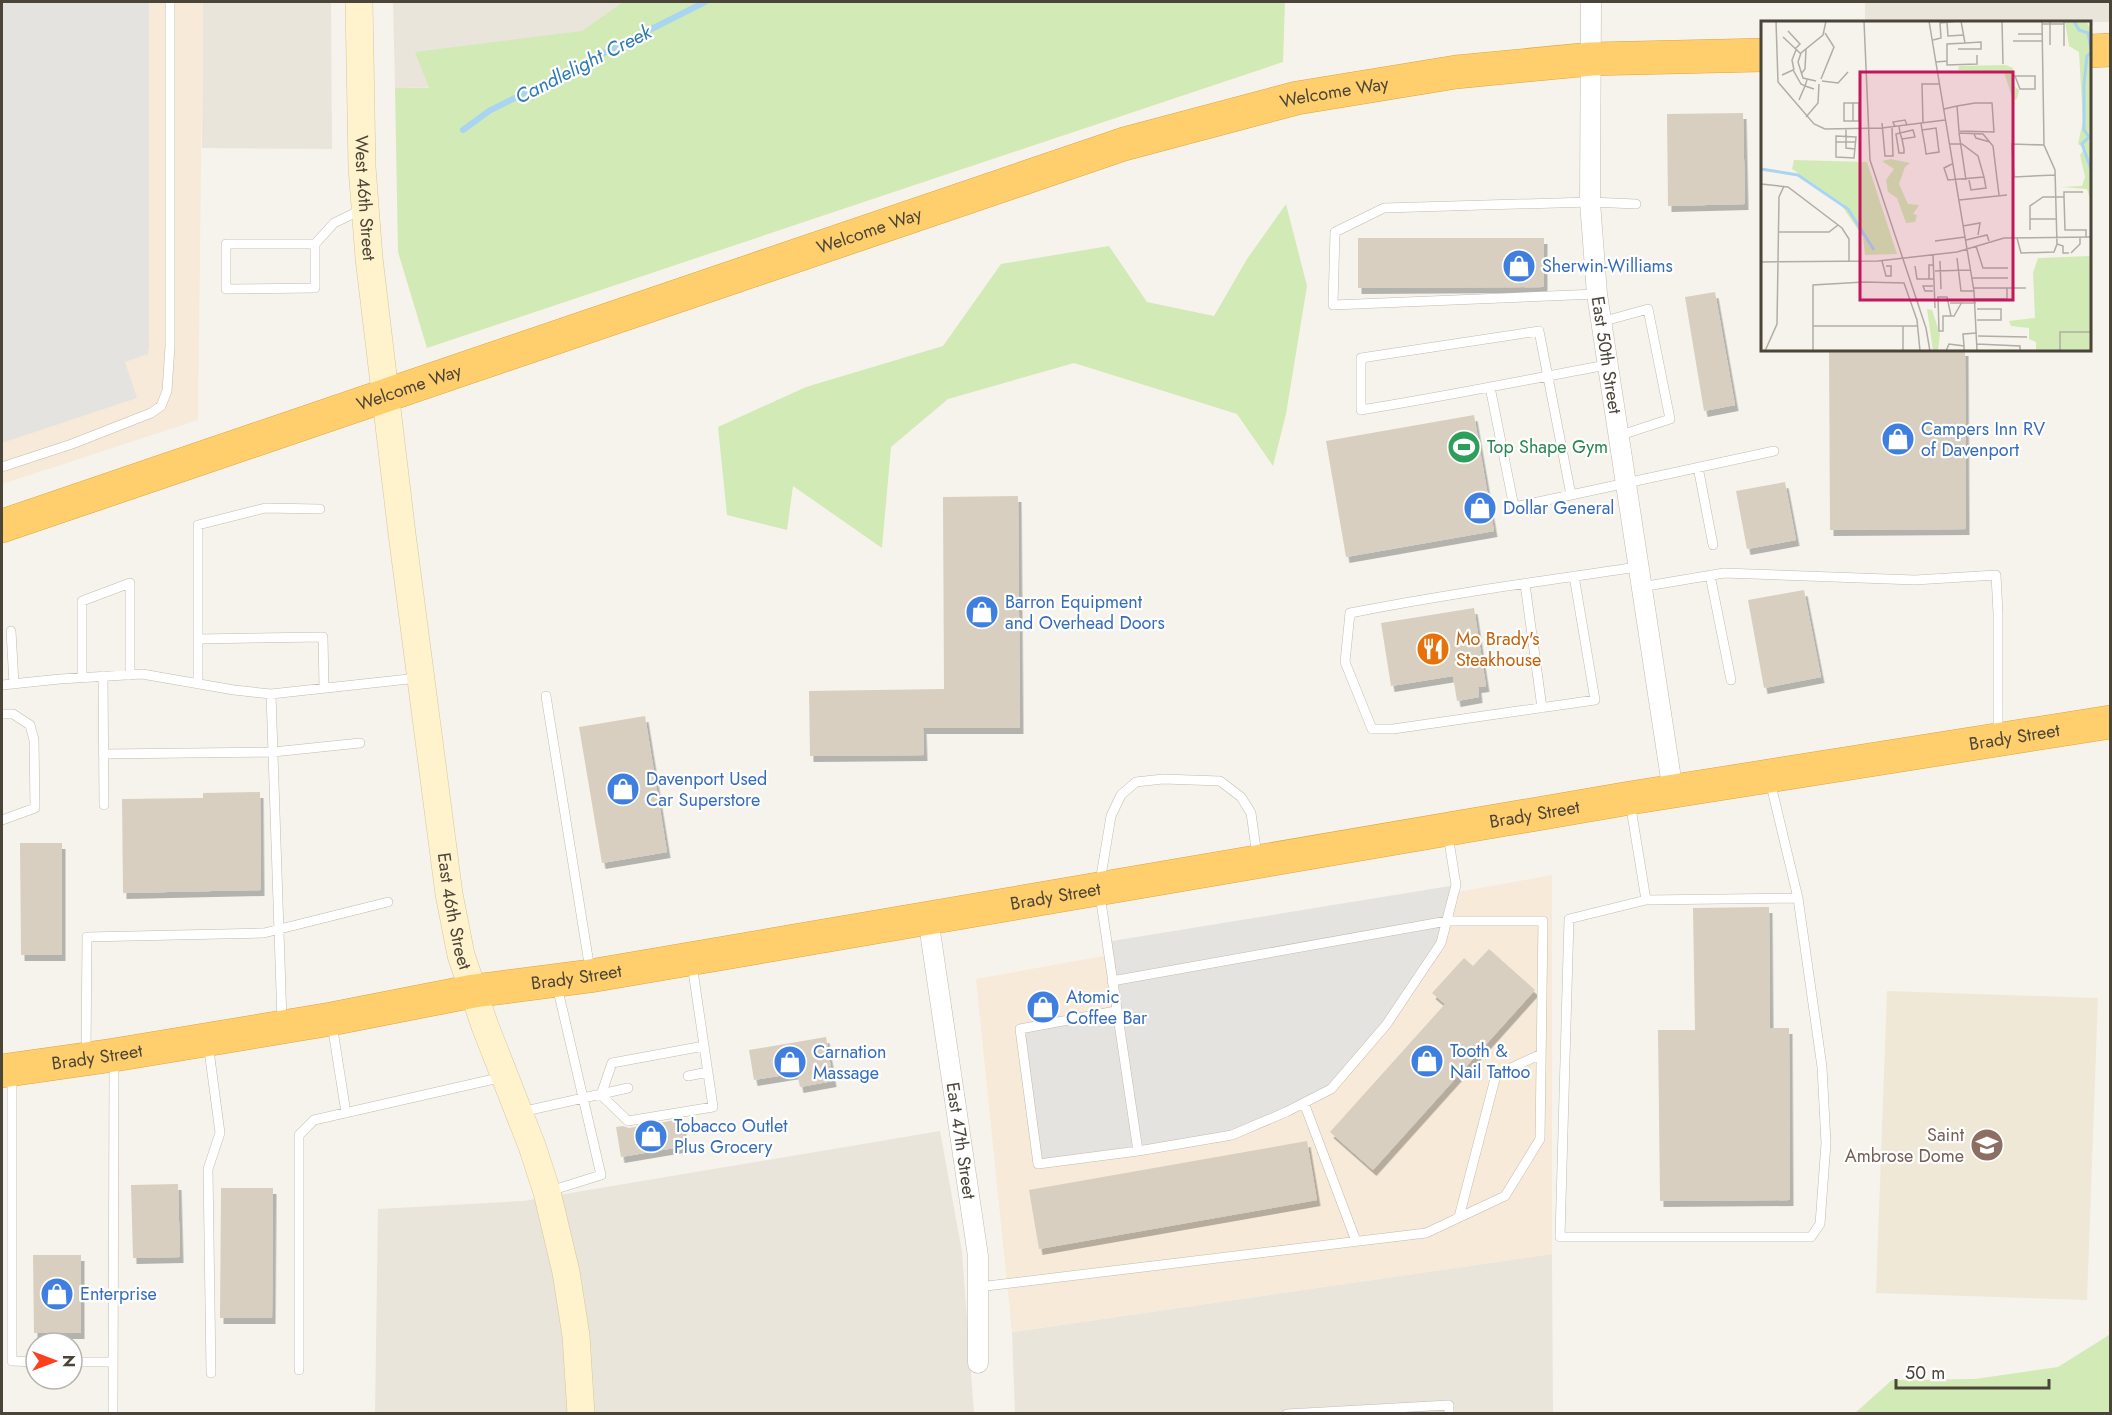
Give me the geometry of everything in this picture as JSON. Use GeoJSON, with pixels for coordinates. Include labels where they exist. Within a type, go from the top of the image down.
{"type":"FeatureCollection","features":[{"type":"Feature","properties":{"kind":"highway"},"geometry":{"type":"LineString","coordinates":[[2091,51],[2110,50]]}},
{"type":"Feature","properties":{"kind":"highway","name":"Welcome Way"},"geometry":{"type":"LineString","coordinates":[[2,526],[1124,144],[1297,98],[1456,72],[1591,59],[1761,55]]}},
{"type":"Feature","properties":{"kind":"highway","name":"Brady Street"},"geometry":{"type":"LineString","coordinates":[[7,1070],[331,1019],[474,990],[590,976],[1630,798],[2110,722]]}},
{"type":"Feature","properties":{"kind":"street","name":"West 46th Street"},"geometry":{"type":"LineString","coordinates":[[359,2],[359,72],[365,208],[386,395]]}},
{"type":"Feature","properties":{"kind":"street","name":"East 50th Street"},"geometry":{"type":"LineString","coordinates":[[1592,2],[1590,202],[1597,294],[1673,792]]}},
{"type":"Feature","properties":{"kind":"street","name":"East 46th Street"},"geometry":{"type":"LineString","coordinates":[[386,395],[449,894],[461,955],[547,1192],[566,1272],[576,1336],[581,1413]]}},
{"type":"Feature","properties":{"kind":"street","name":"East 47th Street"},"geometry":{"type":"LineString","coordinates":[[928,918],[978,1256],[978,1363]]}},
{"type":"Feature","properties":{"kind":"lane"},"geometry":{"type":"LineString","coordinates":[[2,467],[72,444],[151,413],[162,406],[167,391],[170,346],[170,2]]}},
{"type":"Feature","properties":{"kind":"lane"},"geometry":{"type":"LineString","coordinates":[[1597,294],[1333,305],[1335,232],[1384,208],[1590,202],[1636,204]]}},
{"type":"Feature","properties":{"kind":"lane"},"geometry":{"type":"LineString","coordinates":[[315,244],[226,244],[226,289],[315,288],[315,244],[334,223],[365,208]]}},
{"type":"Feature","properties":{"kind":"lane"},"geometry":{"type":"LineString","coordinates":[[1601,322],[1648,309],[1670,419],[1618,436]]}},
{"type":"Feature","properties":{"kind":"lane"},"geometry":{"type":"LineString","coordinates":[[1571,495],[1548,376],[1539,331],[1361,358],[1361,410],[1490,387],[1548,376],[1607,365]]}},
{"type":"Feature","properties":{"kind":"lane"},"geometry":{"type":"LineString","coordinates":[[1490,387],[1514,507],[1774,451]]}},
{"type":"Feature","properties":{"kind":"lane"},"geometry":{"type":"LineString","coordinates":[[1698,467],[1713,546]]}},
{"type":"Feature","properties":{"kind":"lane"},"geometry":{"type":"LineString","coordinates":[[198,684],[198,525],[265,508],[320,509]]}},
{"type":"Feature","properties":{"kind":"lane"},"geometry":{"type":"LineString","coordinates":[[1574,576],[1595,700],[1394,729],[1372,729],[1345,662],[1350,613],[1425,598],[1525,584],[1574,576],[1638,567]]}},
{"type":"Feature","properties":{"kind":"lane"},"geometry":{"type":"LineString","coordinates":[[1641,587],[1724,573],[1915,580],[1996,575],[1998,739]]}},
{"type":"Feature","properties":{"kind":"lane"},"geometry":{"type":"LineString","coordinates":[[1710,575],[1731,680]]}},
{"type":"Feature","properties":{"kind":"lane"},"geometry":{"type":"LineString","coordinates":[[82,677],[82,601],[130,583],[130,675]]}},
{"type":"Feature","properties":{"kind":"lane"},"geometry":{"type":"LineString","coordinates":[[1525,584],[1542,708]]}},
{"type":"Feature","properties":{"kind":"lane"},"geometry":{"type":"LineString","coordinates":[[11,632],[14,684]]}},
{"type":"Feature","properties":{"kind":"lane"},"geometry":{"type":"LineString","coordinates":[[198,639],[323,637],[324,688]]}},
{"type":"Feature","properties":{"kind":"lane"},"geometry":{"type":"LineString","coordinates":[[2,685],[82,677],[142,675],[271,694],[421,677]]}},
{"type":"Feature","properties":{"kind":"lane"},"geometry":{"type":"LineString","coordinates":[[103,676],[104,804]]}},
{"type":"Feature","properties":{"kind":"lane"},"geometry":{"type":"LineString","coordinates":[[271,694],[282,1027]]}},
{"type":"Feature","properties":{"kind":"lane"},"geometry":{"type":"LineString","coordinates":[[546,696],[590,976]]}},
{"type":"Feature","properties":{"kind":"lane"},"geometry":{"type":"LineString","coordinates":[[2,714],[13,714],[30,725],[34,740],[35,808],[2,820]]}},
{"type":"Feature","properties":{"kind":"lane"},"geometry":{"type":"LineString","coordinates":[[103,754],[273,752],[360,743]]}},
{"type":"Feature","properties":{"kind":"lane"},"geometry":{"type":"LineString","coordinates":[[1769,776],[1798,898],[1822,1067],[1826,1143],[1820,1224],[1810,1237],[1560,1237],[1569,918],[1646,900],[1798,898]]}},
{"type":"Feature","properties":{"kind":"lane"},"geometry":{"type":"LineString","coordinates":[[1138,1150],[1099,889],[1111,816],[1121,795],[1136,782],[1163,779],[1220,781],[1241,797],[1251,813],[1258,862]]}},
{"type":"Feature","properties":{"kind":"lane"},"geometry":{"type":"LineString","coordinates":[[1630,798],[1646,900]]}},
{"type":"Feature","properties":{"kind":"lane"},"geometry":{"type":"LineString","coordinates":[[1116,1011],[1020,1029],[1038,1164],[1232,1135],[1331,1089],[1386,1025],[1441,943],[1456,885],[1447,829]]}},
{"type":"Feature","properties":{"kind":"lane"},"geometry":{"type":"LineString","coordinates":[[114,1413],[100,1057],[87,937],[264,933],[388,902]]}},
{"type":"Feature","properties":{"kind":"lane"},"geometry":{"type":"LineString","coordinates":[[978,1287],[1426,1233],[1505,1196],[1540,1139],[1543,921],[1447,921],[1112,981]]}},
{"type":"Feature","properties":{"kind":"lane"},"geometry":{"type":"LineString","coordinates":[[601,1095],[628,1120],[713,1107],[691,958]]}},
{"type":"Feature","properties":{"kind":"lane"},"geometry":{"type":"LineString","coordinates":[[547,1192],[601,1175],[556,981]]}},
{"type":"Feature","properties":{"kind":"lane"},"geometry":{"type":"LineString","coordinates":[[331,1019],[346,1113]]}},
{"type":"Feature","properties":{"kind":"lane"},"geometry":{"type":"LineString","coordinates":[[208,1038],[220,1133],[208,1169],[211,1373]]}},
{"type":"Feature","properties":{"kind":"lane"},"geometry":{"type":"LineString","coordinates":[[601,1095],[612,1063],[704,1046]]}},
{"type":"Feature","properties":{"kind":"lane"},"geometry":{"type":"LineString","coordinates":[[1459,1218],[1496,1075],[1541,1054]]}},
{"type":"Feature","properties":{"kind":"lane"},"geometry":{"type":"LineString","coordinates":[[7,1070],[12,1362],[24,1362]]}},
{"type":"Feature","properties":{"kind":"lane"},"geometry":{"type":"LineString","coordinates":[[688,1076],[708,1072]]}},
{"type":"Feature","properties":{"kind":"lane"},"geometry":{"type":"LineString","coordinates":[[299,1370],[299,1135],[314,1120],[505,1077]]}},
{"type":"Feature","properties":{"kind":"lane"},"geometry":{"type":"LineString","coordinates":[[519,1113],[628,1088]]}},
{"type":"Feature","properties":{"kind":"lane"},"geometry":{"type":"LineString","coordinates":[[1304,1103],[1356,1241]]}},
{"type":"Feature","properties":{"kind":"lane"},"geometry":{"type":"LineString","coordinates":[[84,1362],[112,1362]]}},
{"type":"Feature","properties":{"kind":"lane"},"geometry":{"type":"LineString","coordinates":[[1287,1413],[1407,1410],[1449,1405],[1449,1413]]}},
{"type":"Feature","properties":{"kind":"shaded area"},"geometry":{"type":"Polygon","coordinates":[[[2,2],[203,2],[198,420],[2,484],[2,2]]]}},
{"type":"Feature","properties":{"kind":"shaded area"},"geometry":{"type":"Polygon","coordinates":[[[2,2],[149,2],[149,346],[148,354],[125,362],[137,398],[2,443],[2,2]]]}},
{"type":"Feature","properties":{"kind":"shaded area"},"geometry":{"type":"Polygon","coordinates":[[[203,2],[331,2],[332,149],[202,148],[203,2]]]}},
{"type":"Feature","properties":{"kind":"shaded area"},"geometry":{"type":"Polygon","coordinates":[[[393,2],[738,2],[607,86],[395,88],[393,2]]]}},
{"type":"Feature","properties":{"kind":"shaded area"},"geometry":{"type":"Polygon","coordinates":[[[1865,2],[2110,2],[2110,22],[1865,21],[1865,2]]]}},
{"type":"Feature","properties":{"kind":"shaded area"},"geometry":{"type":"Polygon","coordinates":[[[1552,875],[1552,1254],[1012,1332],[976,979],[1552,875]]]}},
{"type":"Feature","properties":{"kind":"shaded area"},"geometry":{"type":"Polygon","coordinates":[[[1456,885],[1441,943],[1416,981],[1331,1089],[1232,1135],[1038,1164],[1020,1029],[1116,1011],[1106,942],[1456,885]]]}},
{"type":"Feature","properties":{"kind":"shaded area","name":"Saint Ambrose Dome"},"geometry":{"type":"Polygon","coordinates":[[[1887,991],[2098,998],[2087,1300],[1876,1293],[1887,991]]]}},
{"type":"Feature","properties":{"kind":"shaded area"},"geometry":{"type":"Polygon","coordinates":[[[940,1131],[962,1252],[974,1413],[375,1414],[378,1209],[523,1201],[940,1131]]]}},
{"type":"Feature","properties":{"kind":"shaded area"},"geometry":{"type":"Polygon","coordinates":[[[1552,1254],[1553,1413],[1015,1413],[1012,1332],[1552,1254]]]}},
{"type":"Feature","properties":{"kind":"green space"},"geometry":{"type":"Polygon","coordinates":[[[623,2],[1285,2],[1283,62],[427,348],[398,252],[395,88],[429,88],[415,52],[582,31],[623,2]]]}},
{"type":"Feature","properties":{"kind":"green space"},"geometry":{"type":"Polygon","coordinates":[[[1286,204],[1307,286],[1286,414],[1273,466],[1237,414],[1074,363],[948,399],[891,447],[882,548],[793,486],[787,530],[727,515],[718,427],[806,387],[943,346],[1001,264],[1109,246],[1147,302],[1214,316],[1247,259],[1286,204]]]}},
{"type":"Feature","properties":{"kind":"green space"},"geometry":{"type":"Polygon","coordinates":[[[2110,1231],[2110,1413],[1855,1413],[1892,1380],[1975,1379],[2058,1367],[2109,1335],[2110,1231]]]}},
{"type":"Feature","properties":{"kind":"building"},"geometry":{"type":"Polygon","coordinates":[[[1743,113],[1745,204],[1668,206],[1667,114],[1743,113]]]}},
{"type":"Feature","properties":{"kind":"building"},"geometry":{"type":"Polygon","coordinates":[[[1358,238],[1544,238],[1544,287],[1358,288],[1358,238]]]}},
{"type":"Feature","properties":{"kind":"building"},"geometry":{"type":"Polygon","coordinates":[[[1715,292],[1735,405],[1704,411],[1685,297],[1715,292]]]}},
{"type":"Feature","properties":{"kind":"building","name":"Campers Inn RV of Davenport"},"geometry":{"type":"Polygon","coordinates":[[[1829,351],[1965,351],[1966,529],[1830,530],[1829,351]]]}},
{"type":"Feature","properties":{"kind":"building"},"geometry":{"type":"Polygon","coordinates":[[[1474,415],[1494,531],[1346,557],[1326,441],[1474,415]]]}},
{"type":"Feature","properties":{"kind":"building"},"geometry":{"type":"Polygon","coordinates":[[[1785,482],[1796,540],[1747,549],[1736,491],[1785,482]]]}},
{"type":"Feature","properties":{"kind":"building","name":"Barron Equipment and Overhead Doors"},"geometry":{"type":"Polygon","coordinates":[[[1018,496],[1020,728],[923,728],[924,755],[810,756],[809,691],[944,689],[943,497],[1018,496]]]}},
{"type":"Feature","properties":{"kind":"building"},"geometry":{"type":"Polygon","coordinates":[[[1804,590],[1821,677],[1764,688],[1748,600],[1804,590]]]}},
{"type":"Feature","properties":{"kind":"building","name":"Mo Brady's Steakhouse"},"geometry":{"type":"Polygon","coordinates":[[[1474,608],[1486,686],[1478,687],[1479,697],[1457,701],[1453,676],[1391,686],[1381,623],[1474,608]]]}},
{"type":"Feature","properties":{"kind":"building","name":"Davenport Used Car Superstore"},"geometry":{"type":"Polygon","coordinates":[[[645,716],[667,852],[602,863],[579,727],[645,716]]]}},
{"type":"Feature","properties":{"kind":"building"},"geometry":{"type":"Polygon","coordinates":[[[260,792],[261,890],[123,893],[122,799],[203,798],[203,793],[260,792]]]}},
{"type":"Feature","properties":{"kind":"building"},"geometry":{"type":"Polygon","coordinates":[[[20,843],[62,843],[62,955],[21,955],[20,843]]]}},
{"type":"Feature","properties":{"kind":"building"},"geometry":{"type":"Polygon","coordinates":[[[1769,907],[1770,1028],[1789,1028],[1790,1200],[1660,1201],[1658,1030],[1695,1030],[1693,908],[1769,907]]]}},
{"type":"Feature","properties":{"kind":"building"},"geometry":{"type":"Polygon","coordinates":[[[1489,949],[1535,990],[1373,1170],[1330,1132],[1445,1004],[1432,993],[1464,958],[1473,966],[1489,949]]]}},
{"type":"Feature","properties":{"kind":"building","name":"Carnation Massage"},"geometry":{"type":"Polygon","coordinates":[[[826,1037],[833,1081],[800,1087],[797,1073],[754,1080],[749,1050],[826,1037]]]}},
{"type":"Feature","properties":{"kind":"building","name":"Tobacco Outlet Plus Grocery"},"geometry":{"type":"Polygon","coordinates":[[[681,1119],[686,1146],[621,1157],[616,1127],[629,1128],[681,1119]]]}},
{"type":"Feature","properties":{"kind":"building"},"geometry":{"type":"Polygon","coordinates":[[[1307,1141],[1317,1200],[1039,1249],[1029,1190],[1307,1141]]]}},
{"type":"Feature","properties":{"kind":"building"},"geometry":{"type":"Polygon","coordinates":[[[178,1184],[180,1257],[133,1258],[131,1185],[178,1184]]]}},
{"type":"Feature","properties":{"kind":"building"},"geometry":{"type":"Polygon","coordinates":[[[221,1188],[273,1188],[272,1318],[220,1318],[221,1188]]]}},
{"type":"Feature","properties":{"kind":"building","name":"Enterprise"},"geometry":{"type":"Polygon","coordinates":[[[33,1255],[81,1255],[81,1331],[34,1331],[33,1255]]]}},
{"type":"Feature","properties":{"kind":"waterway","name":"Candlelight Creek"},"geometry":{"type":"LineString","coordinates":[[463,130],[489,111],[705,2]]}},
{"type":"Feature","properties":{"kind":"place","name":"Sherwin-Williams"},"geometry":{"type":"Point","coordinates":[1519,266]}},
{"type":"Feature","properties":{"kind":"place","name":"Campers Inn RV of Davenport"},"geometry":{"type":"Point","coordinates":[1898,439]}},
{"type":"Feature","properties":{"kind":"place","name":"Top Shape Gym"},"geometry":{"type":"Point","coordinates":[1464,447]}},
{"type":"Feature","properties":{"kind":"place","name":"Dollar General"},"geometry":{"type":"Point","coordinates":[1480,508]}},
{"type":"Feature","properties":{"kind":"place","name":"Barron Equipment and Overhead Doors"},"geometry":{"type":"Point","coordinates":[982,612]}},
{"type":"Feature","properties":{"kind":"place","name":"Mo Brady's Steakhouse"},"geometry":{"type":"Point","coordinates":[1433,649]}},
{"type":"Feature","properties":{"kind":"place","name":"Davenport Used Car Superstore"},"geometry":{"type":"Point","coordinates":[623,789]}},
{"type":"Feature","properties":{"kind":"place","name":"Atomic Coffee Bar"},"geometry":{"type":"Point","coordinates":[1043,1007]}},
{"type":"Feature","properties":{"kind":"place","name":"Tooth & Nail Tattoo"},"geometry":{"type":"Point","coordinates":[1427,1061]}},
{"type":"Feature","properties":{"kind":"place","name":"Carnation Massage"},"geometry":{"type":"Point","coordinates":[790,1062]}},
{"type":"Feature","properties":{"kind":"place","name":"Tobacco Outlet Plus Grocery"},"geometry":{"type":"Point","coordinates":[651,1136]}},
{"type":"Feature","properties":{"kind":"place","name":"Saint Ambrose Dome"},"geometry":{"type":"Point","coordinates":[1987,1145]}},
{"type":"Feature","properties":{"kind":"place","name":"Enterprise"},"geometry":{"type":"Point","coordinates":[57,1294]}}]}
